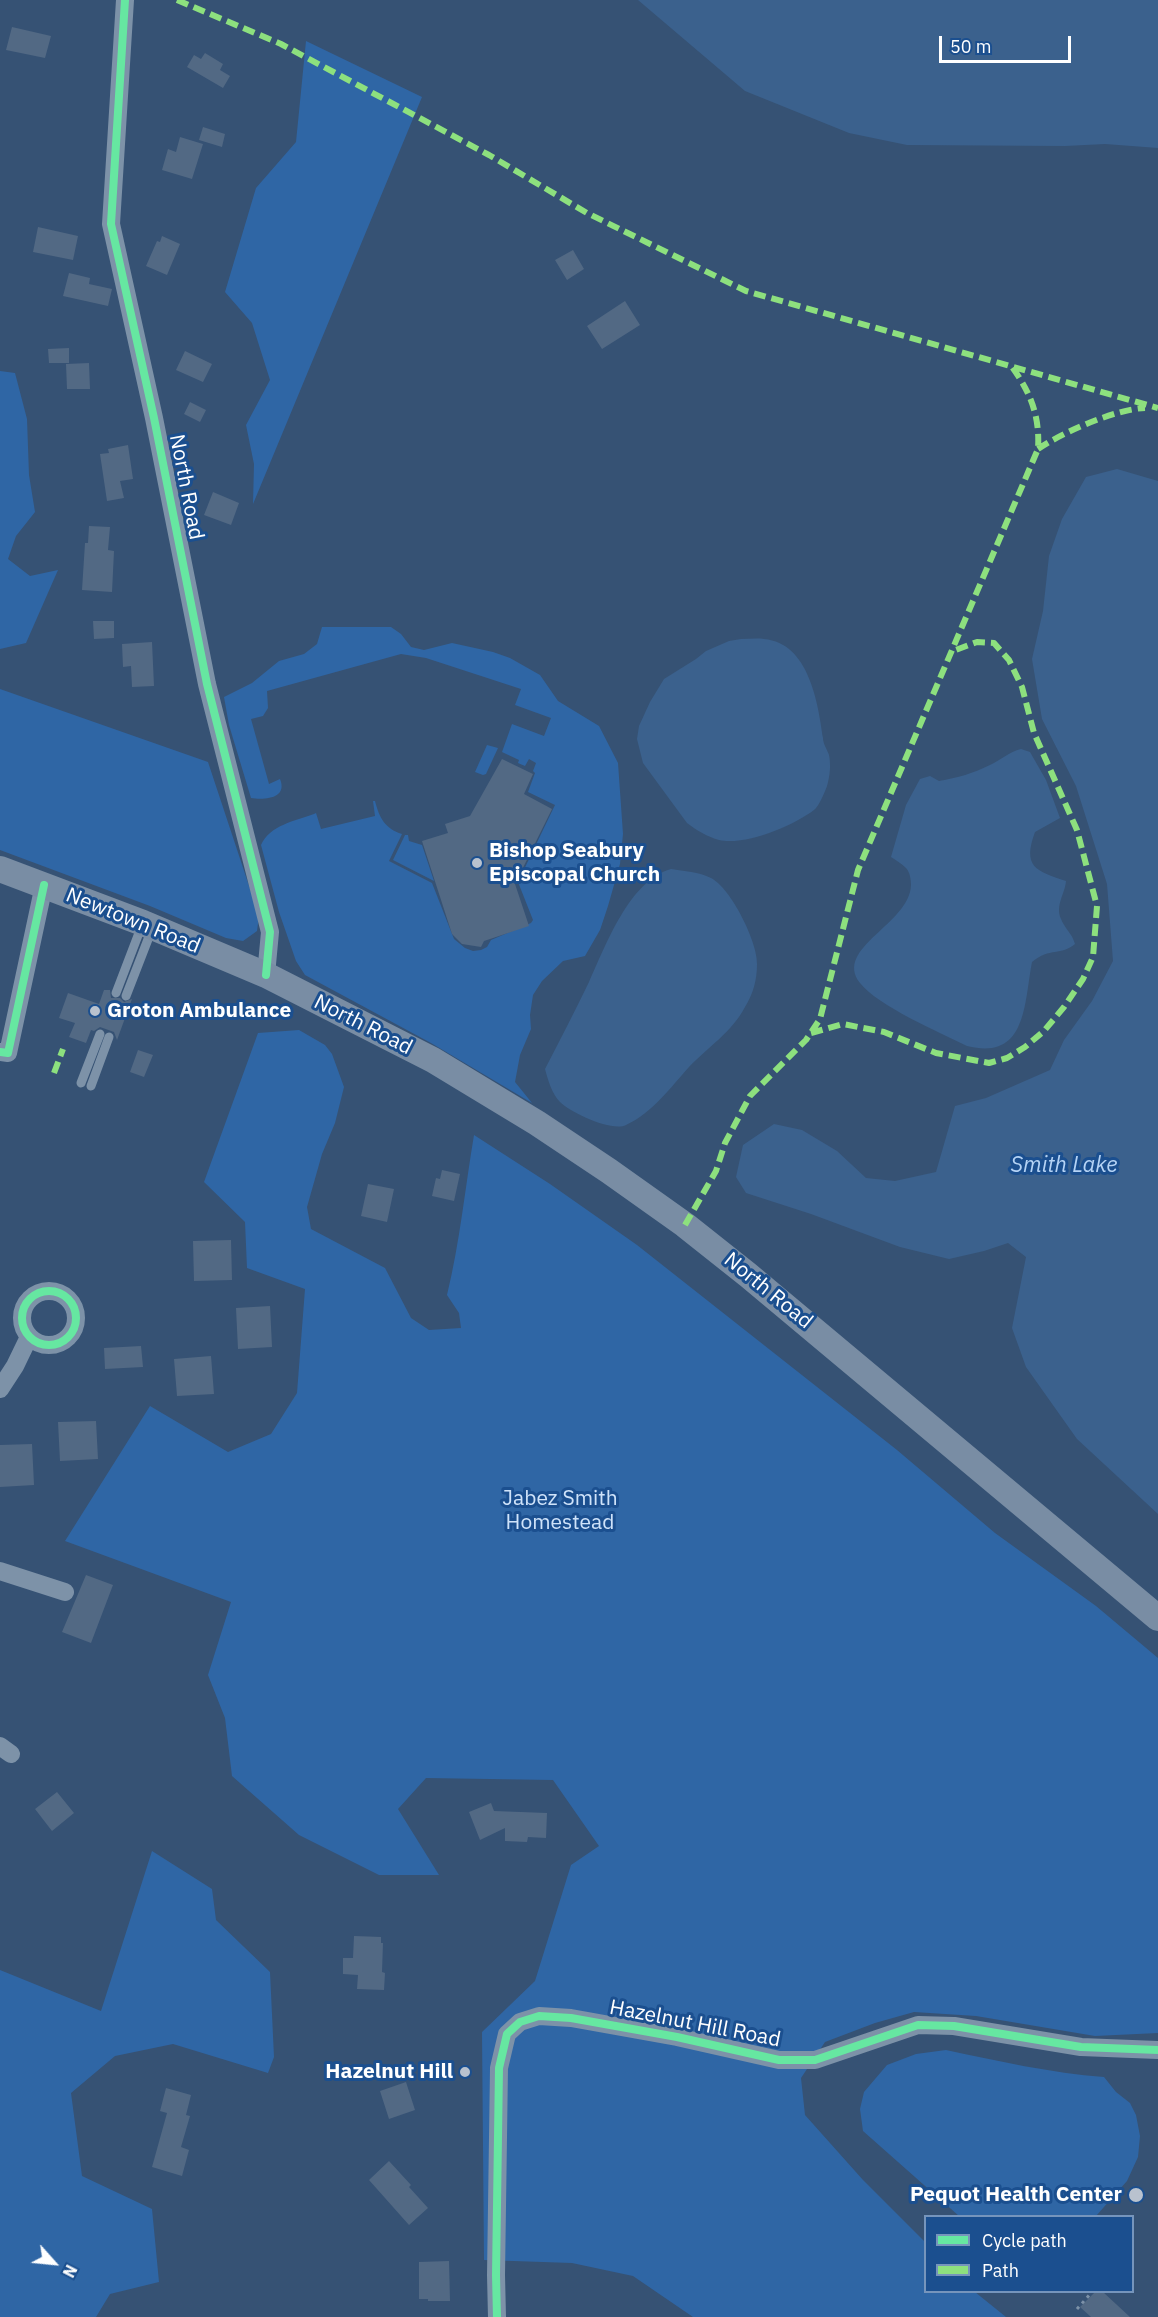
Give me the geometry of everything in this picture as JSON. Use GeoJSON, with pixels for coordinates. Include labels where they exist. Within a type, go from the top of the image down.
{"type":"FeatureCollection","features":[{"type":"Feature","properties":{"kind":"main road","name":"Newtown Road"},"geometry":{"type":"LineString","coordinates":[[0,869],[148,925],[266,975]]}},
{"type":"Feature","properties":{"kind":"main road","name":"North Road"},"geometry":{"type":"LineString","coordinates":[[266,975],[432,1060],[495,1097],[609,1171],[685,1225],[811,1326],[1158,1617]]}},
{"type":"Feature","properties":{"kind":"street","name":"North Road"},"geometry":{"type":"LineString","coordinates":[[125,0],[111,224],[154,417],[207,684],[270,932],[266,975]]}},
{"type":"Feature","properties":{"kind":"street"},"geometry":{"type":"LineString","coordinates":[[0,1052],[8,1053],[44,885]]}},
{"type":"Feature","properties":{"kind":"street"},"geometry":{"type":"LineString","coordinates":[[0,1389],[15,1366],[29,1337]]}},
{"type":"Feature","properties":{"kind":"street"},"geometry":{"type":"LineString","coordinates":[[0,1571],[65,1592]]}},
{"type":"Feature","properties":{"kind":"street","name":"Hazelnut Hill Road"},"geometry":{"type":"LineString","coordinates":[[497,2317],[499,2067],[507,2034],[520,2022],[539,2016],[572,2018],[677,2037],[779,2060],[815,2060],[918,2025],[954,2026],[1081,2047],[1158,2050]]}},
{"type":"Feature","properties":{"kind":"lane"},"geometry":{"type":"LineString","coordinates":[[121,994],[148,925]]}},
{"type":"Feature","properties":{"kind":"lane"},"geometry":{"type":"LineString","coordinates":[[81,1083],[105,1035],[91,1086]]}},
{"type":"Feature","properties":{"kind":"path"},"geometry":{"type":"LineString","coordinates":[[1077,2309],[1091,2293]]}},
{"type":"Feature","properties":{"kind":"green space"},"geometry":{"type":"Polygon","coordinates":[[[306,41],[422,97],[253,504],[254,464],[246,425],[270,380],[252,323],[225,292],[256,188],[296,142],[306,41]]]}},
{"type":"Feature","properties":{"kind":"green space"},"geometry":{"type":"Polygon","coordinates":[[[0,371],[15,373],[27,419],[29,475],[35,512],[16,536],[8,559],[30,576],[58,570],[26,643],[0,649],[0,371]]]}},
{"type":"Feature","properties":{"kind":"green space"},"geometry":{"type":"Polygon","coordinates":[[[322,627],[391,627],[401,634],[411,647],[424,650],[452,643],[510,658],[540,675],[558,701],[599,726],[618,763],[623,834],[620,864],[600,930],[585,956],[563,961],[542,981],[533,995],[530,1015],[531,1029],[520,1055],[515,1082],[532,1103],[431,1043],[305,975],[296,961],[279,912],[261,845],[265,838],[277,828],[316,813],[321,829],[375,816],[373,801],[375,801],[384,822],[391,829],[402,834],[389,861],[432,883],[454,939],[465,948],[473,951],[481,950],[487,947],[491,940],[531,923],[533,920],[518,882],[555,805],[528,792],[536,763],[529,759],[525,766],[518,763],[519,760],[502,752],[512,724],[544,736],[551,718],[515,705],[521,689],[426,658],[401,654],[267,691],[268,708],[263,716],[251,719],[269,784],[280,779],[282,786],[281,791],[273,797],[251,798],[229,725],[224,697],[252,683],[279,661],[304,654],[317,644],[322,627]]]}},
{"type":"Feature","properties":{"kind":"green space"},"geometry":{"type":"Polygon","coordinates":[[[0,689],[208,762],[259,916],[257,931],[243,941],[226,938],[150,906],[0,850],[0,689]]]}},
{"type":"Feature","properties":{"kind":"green space"},"geometry":{"type":"Polygon","coordinates":[[[487,745],[498,748],[486,774],[483,775],[475,772],[487,745]]]}},
{"type":"Feature","properties":{"kind":"green space"},"geometry":{"type":"Polygon","coordinates":[[[405,835],[408,835],[409,841],[422,845],[434,881],[393,860],[405,835]]]}},
{"type":"Feature","properties":{"kind":"green space","name":"Jabez Smith Homestead"},"geometry":{"type":"Polygon","coordinates":[[[299,1030],[325,1045],[332,1054],[344,1087],[335,1123],[322,1154],[307,1207],[311,1229],[385,1268],[411,1318],[429,1330],[461,1328],[459,1313],[447,1295],[459,1235],[474,1135],[550,1184],[637,1245],[897,1450],[995,1533],[1096,1606],[1158,1658],[1158,2033],[1095,2036],[976,2016],[914,2012],[875,2023],[825,2042],[801,2078],[805,2115],[863,2180],[924,2241],[924,2293],[976,2293],[1006,2317],[693,2317],[633,2276],[572,2263],[484,2260],[482,2032],[535,1981],[571,1865],[599,1846],[553,1780],[426,1778],[398,1809],[439,1875],[379,1875],[299,1835],[232,1776],[225,1718],[208,1675],[231,1602],[65,1541],[150,1406],[228,1452],[271,1434],[297,1393],[305,1289],[247,1268],[245,1222],[204,1182],[258,1033],[299,1030]]]}},
{"type":"Feature","properties":{"kind":"green space"},"geometry":{"type":"Polygon","coordinates":[[[152,1851],[212,1889],[216,1920],[270,1972],[274,2057],[268,2073],[173,2044],[115,2056],[71,2093],[82,2176],[152,2209],[159,2282],[110,2294],[96,2317],[0,2317],[0,1970],[101,2011],[152,1851]]]}},
{"type":"Feature","properties":{"kind":"green space"},"geometry":{"type":"Polygon","coordinates":[[[946,2050],[1044,2070],[1104,2077],[1116,2092],[1130,2103],[1136,2115],[1140,2136],[1138,2157],[1127,2181],[1097,2215],[958,2215],[863,2131],[860,2109],[864,2092],[887,2065],[916,2054],[946,2050]]]}},
{"type":"Feature","properties":{"kind":"water"},"geometry":{"type":"Polygon","coordinates":[[[638,0],[1158,0],[1158,148],[1105,144],[907,145],[849,133],[745,91],[638,0]]]}},
{"type":"Feature","properties":{"kind":"water","name":"Smith Lake"},"geometry":{"type":"Polygon","coordinates":[[[1117,469],[1158,481],[1158,1514],[1077,1439],[1026,1367],[1012,1328],[1026,1257],[1008,1243],[949,1259],[900,1247],[746,1193],[736,1177],[743,1145],[774,1124],[802,1130],[837,1151],[866,1178],[895,1181],[936,1172],[955,1106],[986,1098],[1050,1070],[1064,1040],[1092,1001],[1113,961],[1107,884],[1076,786],[1042,719],[1032,659],[1043,611],[1049,556],[1062,519],[1086,477],[1117,469]]]}},
{"type":"Feature","properties":{"kind":"water"},"geometry":{"type":"Polygon","coordinates":[[[761,639],[779,643],[792,651],[801,663],[814,692],[824,742],[829,755],[830,770],[826,789],[814,810],[782,828],[755,837],[730,841],[711,837],[687,823],[643,763],[637,739],[639,726],[664,679],[706,651],[729,641],[761,639]]]}},
{"type":"Feature","properties":{"kind":"water"},"geometry":{"type":"Polygon","coordinates":[[[1021,749],[1030,752],[1046,780],[1060,818],[1035,832],[1031,844],[1031,860],[1040,870],[1066,881],[1059,914],[1075,944],[1065,950],[1038,957],[1032,962],[1024,1011],[1012,1037],[1001,1045],[987,1048],[967,1046],[880,1001],[860,983],[854,970],[856,958],[899,912],[907,899],[911,885],[909,874],[891,857],[906,805],[920,779],[930,776],[939,781],[965,775],[1021,749]]]}},
{"type":"Feature","properties":{"kind":"water"},"geometry":{"type":"Polygon","coordinates":[[[671,869],[711,878],[719,884],[735,904],[748,930],[756,955],[754,987],[740,1016],[653,1107],[626,1125],[602,1124],[582,1116],[560,1102],[553,1091],[545,1069],[611,933],[631,900],[656,876],[671,869]]]}},
{"type":"Feature","properties":{"kind":"building"},"geometry":{"type":"Polygon","coordinates":[[[12,27],[51,36],[45,58],[6,50],[12,27]]]}},
{"type":"Feature","properties":{"kind":"building"},"geometry":{"type":"Polygon","coordinates":[[[205,53],[223,64],[220,70],[230,76],[223,88],[187,67],[194,55],[201,59],[205,53]]]}},
{"type":"Feature","properties":{"kind":"building"},"geometry":{"type":"Polygon","coordinates":[[[203,127],[225,134],[222,147],[199,140],[203,127]]]}},
{"type":"Feature","properties":{"kind":"building"},"geometry":{"type":"Polygon","coordinates":[[[180,137],[203,144],[192,179],[162,170],[168,149],[176,152],[180,137]]]}},
{"type":"Feature","properties":{"kind":"building"},"geometry":{"type":"Polygon","coordinates":[[[38,227],[78,236],[73,260],[33,252],[38,227]]]}},
{"type":"Feature","properties":{"kind":"building"},"geometry":{"type":"Polygon","coordinates":[[[162,236],[180,244],[167,275],[146,266],[157,241],[160,242],[162,236]]]}},
{"type":"Feature","properties":{"kind":"building"},"geometry":{"type":"Polygon","coordinates":[[[573,250],[584,269],[567,280],[555,260],[573,250]]]}},
{"type":"Feature","properties":{"kind":"building"},"geometry":{"type":"Polygon","coordinates":[[[69,273],[90,278],[89,284],[112,289],[108,306],[63,296],[69,273]]]}},
{"type":"Feature","properties":{"kind":"building"},"geometry":{"type":"Polygon","coordinates":[[[625,301],[640,325],[602,349],[587,326],[625,301]]]}},
{"type":"Feature","properties":{"kind":"building"},"geometry":{"type":"Polygon","coordinates":[[[69,348],[69,363],[49,363],[48,349],[69,348]]]}},
{"type":"Feature","properties":{"kind":"building"},"geometry":{"type":"Polygon","coordinates":[[[185,351],[212,364],[203,382],[176,370],[185,351]]]}},
{"type":"Feature","properties":{"kind":"building"},"geometry":{"type":"Polygon","coordinates":[[[89,363],[90,389],[67,389],[66,364],[89,363]]]}},
{"type":"Feature","properties":{"kind":"building"},"geometry":{"type":"Polygon","coordinates":[[[190,402],[206,410],[200,422],[184,414],[190,402]]]}},
{"type":"Feature","properties":{"kind":"building"},"geometry":{"type":"Polygon","coordinates":[[[128,445],[133,479],[120,481],[124,498],[107,501],[100,454],[109,453],[108,449],[128,445]]]}},
{"type":"Feature","properties":{"kind":"building"},"geometry":{"type":"Polygon","coordinates":[[[213,492],[239,503],[231,525],[204,515],[213,492]]]}},
{"type":"Feature","properties":{"kind":"building"},"geometry":{"type":"Polygon","coordinates":[[[89,526],[110,527],[108,550],[114,551],[112,592],[82,590],[85,543],[88,543],[89,526]]]}},
{"type":"Feature","properties":{"kind":"building"},"geometry":{"type":"Polygon","coordinates":[[[93,621],[114,621],[114,638],[94,639],[93,621]]]}},
{"type":"Feature","properties":{"kind":"building"},"geometry":{"type":"Polygon","coordinates":[[[152,642],[154,686],[132,687],[131,666],[123,667],[122,644],[152,642]]]}},
{"type":"Feature","properties":{"kind":"building","name":"Bishop Seabury Episcopal Church"},"geometry":{"type":"Polygon","coordinates":[[[502,759],[533,774],[524,794],[552,809],[515,884],[529,926],[484,941],[481,947],[462,944],[452,934],[422,841],[448,833],[445,824],[470,816],[502,759]]]}},
{"type":"Feature","properties":{"kind":"building","name":"Groton Ambulance"},"geometry":{"type":"Polygon","coordinates":[[[104,990],[110,990],[111,998],[120,998],[124,1002],[132,999],[117,1040],[114,1032],[100,1027],[94,1031],[91,1030],[86,1043],[69,1037],[75,1023],[59,1018],[68,993],[99,1004],[104,990]]]}},
{"type":"Feature","properties":{"kind":"building","name":"Groton Ambulance"},"geometry":{"type":"Polygon","coordinates":[[[138,1050],[153,1055],[144,1077],[130,1072],[138,1050]]]}},
{"type":"Feature","properties":{"kind":"building"},"geometry":{"type":"Polygon","coordinates":[[[442,1170],[460,1174],[454,1201],[432,1196],[436,1178],[440,1179],[442,1170]]]}},
{"type":"Feature","properties":{"kind":"building"},"geometry":{"type":"Polygon","coordinates":[[[368,1184],[394,1189],[387,1222],[361,1216],[368,1184]]]}},
{"type":"Feature","properties":{"kind":"building"},"geometry":{"type":"Polygon","coordinates":[[[231,1240],[232,1280],[194,1281],[193,1241],[231,1240]]]}},
{"type":"Feature","properties":{"kind":"building"},"geometry":{"type":"Polygon","coordinates":[[[270,1306],[272,1347],[238,1349],[236,1308],[270,1306]]]}},
{"type":"Feature","properties":{"kind":"building"},"geometry":{"type":"Polygon","coordinates":[[[141,1346],[143,1367],[105,1369],[104,1348],[141,1346]]]}},
{"type":"Feature","properties":{"kind":"building"},"geometry":{"type":"Polygon","coordinates":[[[211,1356],[214,1394],[177,1396],[174,1359],[211,1356]]]}},
{"type":"Feature","properties":{"kind":"building"},"geometry":{"type":"Polygon","coordinates":[[[96,1421],[98,1459],[60,1461],[58,1422],[96,1421]]]}},
{"type":"Feature","properties":{"kind":"building"},"geometry":{"type":"Polygon","coordinates":[[[32,1444],[34,1485],[0,1487],[0,1445],[32,1444]]]}},
{"type":"Feature","properties":{"kind":"building"},"geometry":{"type":"Polygon","coordinates":[[[86,1575],[113,1585],[91,1643],[62,1632],[86,1575]]]}},
{"type":"Feature","properties":{"kind":"building"},"geometry":{"type":"Polygon","coordinates":[[[57,1792],[74,1813],[52,1831],[35,1809],[57,1792]]]}},
{"type":"Feature","properties":{"kind":"building"},"geometry":{"type":"Polygon","coordinates":[[[491,1803],[494,1811],[547,1813],[546,1838],[528,1837],[527,1842],[505,1841],[505,1828],[480,1840],[469,1812],[491,1803]]]}},
{"type":"Feature","properties":{"kind":"building"},"geometry":{"type":"Polygon","coordinates":[[[354,1936],[381,1937],[381,1943],[383,1943],[382,1972],[385,1973],[384,1990],[357,1989],[358,1975],[343,1974],[343,1958],[353,1958],[354,1936]]]}},
{"type":"Feature","properties":{"kind":"building"},"geometry":{"type":"Polygon","coordinates":[[[406,2082],[415,2110],[389,2119],[380,2091],[406,2082]]]}},
{"type":"Feature","properties":{"kind":"building"},"geometry":{"type":"Polygon","coordinates":[[[166,2088],[191,2095],[186,2115],[190,2116],[181,2147],[189,2150],[182,2176],[152,2167],[167,2113],[160,2111],[166,2088]]]}},
{"type":"Feature","properties":{"kind":"building"},"geometry":{"type":"Polygon","coordinates":[[[389,2161],[428,2208],[409,2225],[369,2180],[389,2161]]]}},
{"type":"Feature","properties":{"kind":"building"},"geometry":{"type":"Polygon","coordinates":[[[449,2261],[450,2301],[419,2299],[419,2262],[449,2261]]]}},
{"type":"Feature","properties":{"kind":"building"},"geometry":{"type":"Polygon","coordinates":[[[1094,2293],[1104,2293],[1130,2317],[1091,2317],[1080,2307],[1094,2293]]]}},
{"type":"Feature","properties":{"kind":"marked path"},"geometry":{"type":"LineString","coordinates":[[177,0],[281,44],[489,155],[587,213],[746,291],[1158,408]]}},
{"type":"Feature","properties":{"kind":"marked path"},"geometry":{"type":"LineString","coordinates":[[685,1225],[716,1171],[725,1143],[750,1096],[806,1040],[820,1019],[858,870],[1038,449],[1036,416],[1033,406],[1012,367]]}},
{"type":"Feature","properties":{"kind":"marked path"},"geometry":{"type":"LineString","coordinates":[[1038,449],[1090,422],[1120,412],[1145,408]]}},
{"type":"Feature","properties":{"kind":"marked path"},"geometry":{"type":"LineString","coordinates":[[811,1033],[843,1024],[884,1032],[936,1053],[989,1063],[1007,1058],[1044,1031],[1083,979],[1093,957],[1097,906],[1077,830],[1034,733],[1022,687],[1009,660],[994,643],[977,642],[953,651]]}},
{"type":"Feature","properties":{"kind":"marked path"},"geometry":{"type":"LineString","coordinates":[[54,1073],[63,1049]]}},
{"type":"Feature","properties":{"kind":"cycle path"},"geometry":{"type":"LineString","coordinates":[[125,0],[111,224],[154,418],[207,684],[270,932],[266,975]]}},
{"type":"Feature","properties":{"kind":"cycle path"},"geometry":{"type":"LineString","coordinates":[[0,1052],[8,1053],[44,885]]}},
{"type":"Feature","properties":{"kind":"cycle path"},"geometry":{"type":"LineString","coordinates":[[44,1291],[54,1291],[64,1295],[72,1303],[76,1318],[72,1333],[64,1341],[54,1345],[44,1345],[34,1341],[26,1333],[22,1323],[22,1313],[26,1303],[34,1295],[44,1291]]}},
{"type":"Feature","properties":{"kind":"cycle path"},"geometry":{"type":"LineString","coordinates":[[497,2317],[499,2068],[507,2034],[520,2022],[539,2016],[571,2018],[677,2037],[779,2060],[815,2060],[918,2025],[954,2026],[1081,2047],[1158,2050]]}},
{"type":"Feature","properties":{"kind":"place","name":"Bishop Seabury Episcopal Church"},"geometry":{"type":"Point","coordinates":[477,863]}},
{"type":"Feature","properties":{"kind":"place","name":"Groton Ambulance"},"geometry":{"type":"Point","coordinates":[95,1011]}},
{"type":"Feature","properties":{"kind":"place","name":"Hazelnut Hill"},"geometry":{"type":"Point","coordinates":[465,2072]}},
{"type":"Feature","properties":{"kind":"place","name":"Pequot Health Center"},"geometry":{"type":"Point","coordinates":[1136,2195]}}]}
